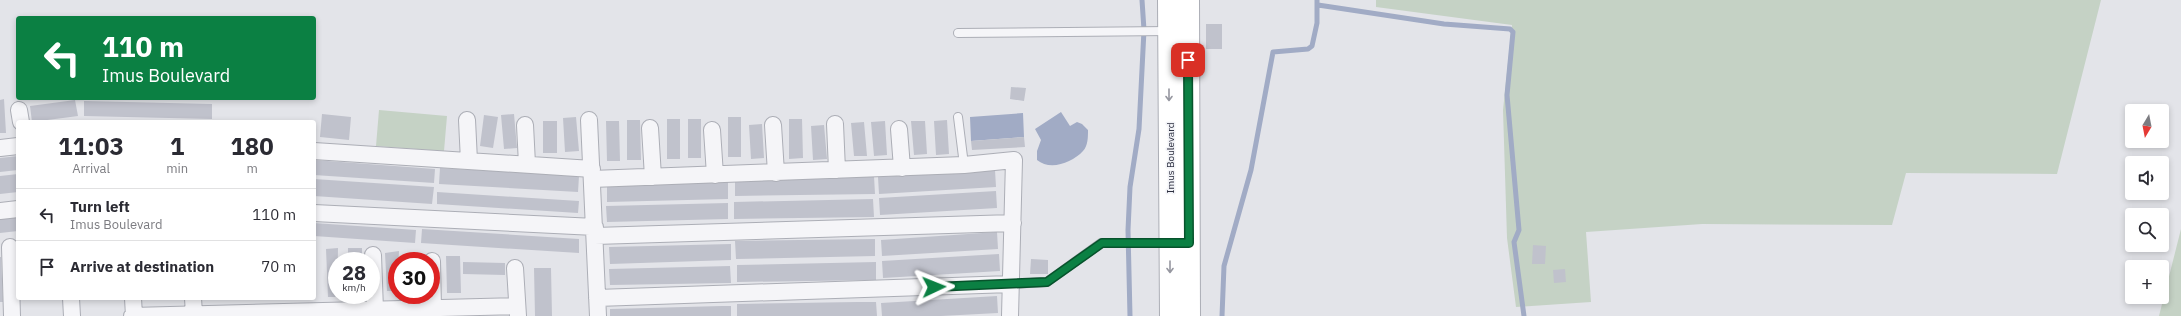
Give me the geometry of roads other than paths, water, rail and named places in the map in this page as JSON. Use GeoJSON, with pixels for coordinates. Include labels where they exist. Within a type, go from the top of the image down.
{"type":"FeatureCollection","features":[{"type":"Feature","properties":{"kind":"main road","name":"Imus Boulevard"},"geometry":{"type":"LineString","coordinates":[[1169,0],[1180,243],[1189,316]]}},
{"type":"Feature","properties":{"kind":"main road","name":"Imus Boulevard"},"geometry":{"type":"LineString","coordinates":[[1170,31],[1188,0]]}},
{"type":"Feature","properties":{"kind":"main road","name":"Imus Boulevard"},"geometry":{"type":"LineString","coordinates":[[1170,316],[1180,243]]}},
{"type":"Feature","properties":{"kind":"street"},"geometry":{"type":"LineString","coordinates":[[467,120],[469,161]]}},
{"type":"Feature","properties":{"kind":"street"},"geometry":{"type":"LineString","coordinates":[[590,120],[598,316]]}},
{"type":"Feature","properties":{"kind":"street"},"geometry":{"type":"LineString","coordinates":[[834,124],[837,170]]}},
{"type":"Feature","properties":{"kind":"street"},"geometry":{"type":"LineString","coordinates":[[525,125],[527,164]]}},
{"type":"Feature","properties":{"kind":"street"},"geometry":{"type":"LineString","coordinates":[[773,125],[776,172]]}},
{"type":"Feature","properties":{"kind":"street"},"geometry":{"type":"LineString","coordinates":[[650,128],[654,177]]}},
{"type":"Feature","properties":{"kind":"street"},"geometry":{"type":"LineString","coordinates":[[899,129],[902,168]]}},
{"type":"Feature","properties":{"kind":"street"},"geometry":{"type":"LineString","coordinates":[[712,130],[715,175]]}},
{"type":"Feature","properties":{"kind":"street"},"geometry":{"type":"LineString","coordinates":[[0,148],[16,146]]}},
{"type":"Feature","properties":{"kind":"street"},"geometry":{"type":"LineString","coordinates":[[316,151],[527,164],[592,174],[654,177],[902,168],[964,165],[1014,160],[1010,316]]}},
{"type":"Feature","properties":{"kind":"street"},"geometry":{"type":"LineString","coordinates":[[0,211],[16,209]]}},
{"type":"Feature","properties":{"kind":"street"},"geometry":{"type":"LineString","coordinates":[[316,213],[595,232],[1013,223]]}},
{"type":"Feature","properties":{"kind":"street"},"geometry":{"type":"LineString","coordinates":[[10,247],[12,316]]}},
{"type":"Feature","properties":{"kind":"street"},"geometry":{"type":"LineString","coordinates":[[133,300],[133,316],[194,314],[217,315],[256,305],[311,305],[375,310],[433,308],[518,311],[515,268]]}},
{"type":"Feature","properties":{"kind":"street"},"geometry":{"type":"LineString","coordinates":[[597,298],[1011,284]]}},
{"type":"Feature","properties":{"kind":"street"},"geometry":{"type":"LineString","coordinates":[[71,300],[72,316]]}},
{"type":"Feature","properties":{"kind":"street"},"geometry":{"type":"LineString","coordinates":[[193,300],[194,314]]}},
{"type":"Feature","properties":{"kind":"street"},"geometry":{"type":"LineString","coordinates":[[375,304],[375,310]]}},
{"type":"Feature","properties":{"kind":"street"},"geometry":{"type":"LineString","coordinates":[[433,304],[433,308]]}},
{"type":"Feature","properties":{"kind":"lane"},"geometry":{"type":"LineString","coordinates":[[958,33],[1170,31]]}},
{"type":"Feature","properties":{"kind":"lane"},"geometry":{"type":"LineString","coordinates":[[958,117],[964,165]]}},
{"type":"Feature","properties":{"kind":"lane"},"geometry":{"type":"LineString","coordinates":[[1011,284],[1047,282],[1102,243],[1180,243]]}},
{"type":"Feature","properties":{"kind":"water"},"geometry":{"type":"Polygon","coordinates":[[[1061,112],[1070,126],[1077,122],[1082,124],[1088,130],[1086,147],[1073,159],[1067,162],[1048,165],[1037,160],[1037,151],[1041,140],[1035,129],[1061,112]]]}},
{"type":"Feature","properties":{"kind":"water"},"geometry":{"type":"Polygon","coordinates":[[[1023,113],[1024,137],[971,141],[970,117],[1023,113]]]}},
{"type":"Feature","properties":{"kind":"waterway"},"geometry":{"type":"LineString","coordinates":[[1130,316],[1128,230],[1130,187],[1139,129],[1144,30],[1142,0]]}},
{"type":"Feature","properties":{"kind":"waterway"},"geometry":{"type":"LineString","coordinates":[[1222,316],[1224,266],[1251,170],[1273,52],[1308,49],[1312,46],[1317,23],[1317,0]]}},
{"type":"Feature","properties":{"kind":"waterway"},"geometry":{"type":"LineString","coordinates":[[1318,5],[1444,24],[1510,29],[1513,32],[1507,95],[1519,230],[1514,242],[1524,316]]}}]}
